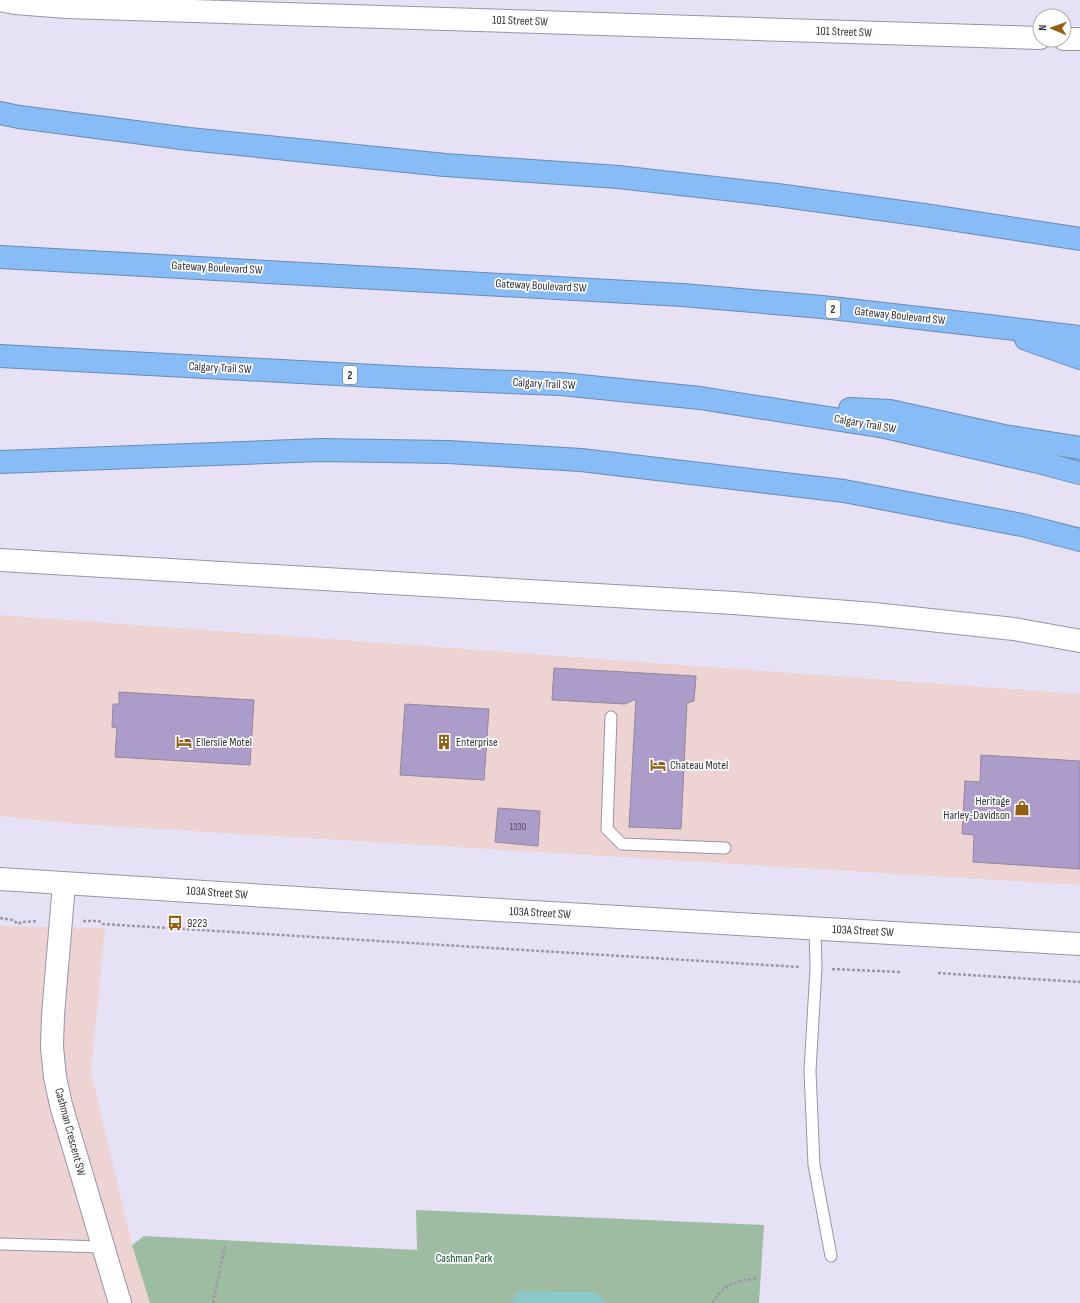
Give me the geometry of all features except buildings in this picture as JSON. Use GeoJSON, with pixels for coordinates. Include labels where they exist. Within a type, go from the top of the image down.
{"type":"FeatureCollection","features":[{"type":"Feature","properties":{"kind":"highway"},"geometry":{"type":"LineString","coordinates":[[0,113],[19,117],[189,139],[445,165],[618,177],[916,214],[1080,239]]}},
{"type":"Feature","properties":{"kind":"highway","name":"Gateway Boulevard SW"},"geometry":{"type":"LineString","coordinates":[[0,257],[682,295],[822,307],[1080,337]]}},
{"type":"Feature","properties":{"kind":"highway"},"geometry":{"type":"LineString","coordinates":[[989,326],[1080,358]]}},
{"type":"Feature","properties":{"kind":"highway","name":"Calgary Trail SW"},"geometry":{"type":"LineString","coordinates":[[0,356],[411,378],[561,384],[700,398],[885,427],[1080,473]]}},
{"type":"Feature","properties":{"kind":"highway"},"geometry":{"type":"LineString","coordinates":[[700,398],[890,411],[1004,436],[1080,448]]}},
{"type":"Feature","properties":{"kind":"highway"},"geometry":{"type":"LineString","coordinates":[[0,462],[321,450],[448,452],[581,460],[844,491],[1022,525],[1080,540]]}},
{"type":"Feature","properties":{"kind":"street","name":"101 Street SW"},"geometry":{"type":"LineString","coordinates":[[0,0],[15,3],[67,7],[1032,38]]}},
{"type":"Feature","properties":{"kind":"street"},"geometry":{"type":"LineString","coordinates":[[0,560],[734,603],[874,614],[1014,629],[1080,641]]}},
{"type":"Feature","properties":{"kind":"street","name":"103A Street SW"},"geometry":{"type":"LineString","coordinates":[[0,879],[1080,944]]}},
{"type":"Feature","properties":{"kind":"street","name":"Cashman Crescent SW"},"geometry":{"type":"LineString","coordinates":[[64,884],[53,1015],[52,1047],[55,1077],[61,1105],[120,1303]]}},
{"type":"Feature","properties":{"kind":"lane"},"geometry":{"type":"LineString","coordinates":[[612,717],[607,828],[622,844],[725,848]]}},
{"type":"Feature","properties":{"kind":"lane"},"geometry":{"type":"LineString","coordinates":[[815,929],[816,968],[810,1071],[814,1165],[831,1256]]}},
{"type":"Feature","properties":{"kind":"lane"},"geometry":{"type":"LineString","coordinates":[[0,1244],[103,1247]]}},
{"type":"Feature","properties":{"kind":"path"},"geometry":{"type":"LineString","coordinates":[[0,918],[13,920],[18,924],[22,922]]}},
{"type":"Feature","properties":{"kind":"path"},"geometry":{"type":"LineString","coordinates":[[99,921],[103,924],[900,972]]}},
{"type":"Feature","properties":{"kind":"path"},"geometry":{"type":"LineString","coordinates":[[938,973],[1080,982]]}},
{"type":"Feature","properties":{"kind":"path"},"geometry":{"type":"LineString","coordinates":[[213,1303],[225,1246]]}},
{"type":"Feature","properties":{"kind":"path"},"geometry":{"type":"LineString","coordinates":[[712,1303],[725,1287],[732,1283],[756,1278]]}},
{"type":"Feature","properties":{"kind":"shaded area"},"geometry":{"type":"Polygon","coordinates":[[[0,615],[1080,694],[1080,885],[77,824],[0,816],[0,615]]]}},
{"type":"Feature","properties":{"kind":"shaded area"},"geometry":{"type":"Polygon","coordinates":[[[0,926],[105,928],[91,1072],[132,1245],[151,1303],[0,1303],[0,926]]]}},
{"type":"Feature","properties":{"kind":"shaded area"},"geometry":{"type":"Polygon","coordinates":[[[518,1291],[594,1292],[607,1303],[511,1303],[518,1291]]]}},
{"type":"Feature","properties":{"kind":"green space","name":"Cashman Park"},"geometry":{"type":"Polygon","coordinates":[[[416,1210],[764,1225],[759,1303],[150,1303],[132,1245],[144,1236],[417,1250],[416,1210]]]}},
{"type":"Feature","properties":{"kind":"place","name":"Ellerslie Motel"},"geometry":{"type":"Point","coordinates":[184,742]}},
{"type":"Feature","properties":{"kind":"place","name":"Enterprise"},"geometry":{"type":"Point","coordinates":[444,742]}},
{"type":"Feature","properties":{"kind":"place","name":"Chateau Motel"},"geometry":{"type":"Point","coordinates":[658,765]}},
{"type":"Feature","properties":{"kind":"place","name":"Heritage Harley-Davidson"},"geometry":{"type":"Point","coordinates":[1022,808]}},
{"type":"Feature","properties":{"kind":"place","name":"9223"},"geometry":{"type":"Point","coordinates":[175,923]}}]}
